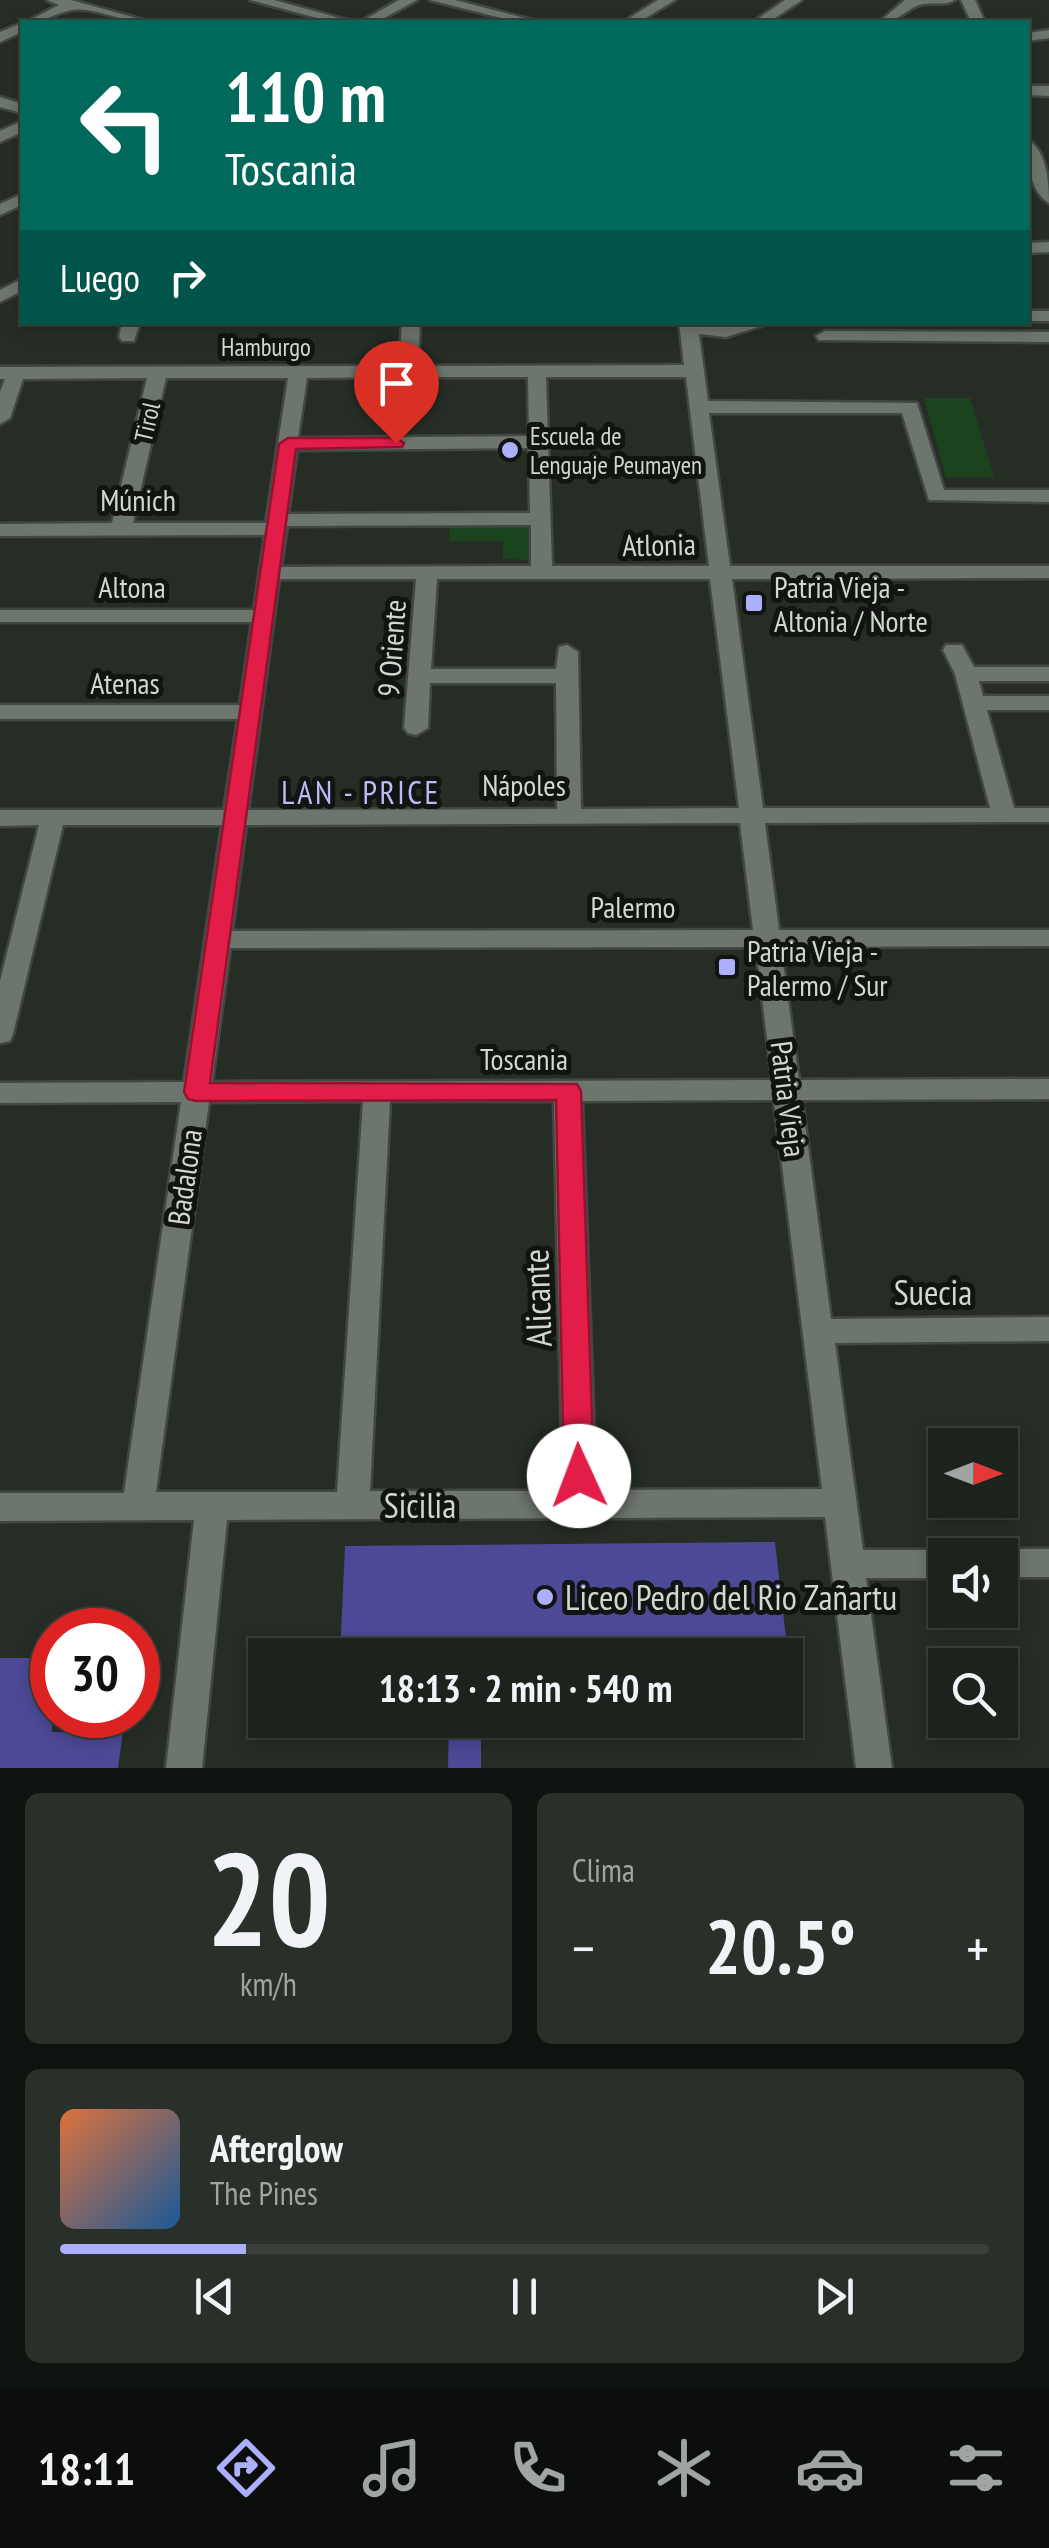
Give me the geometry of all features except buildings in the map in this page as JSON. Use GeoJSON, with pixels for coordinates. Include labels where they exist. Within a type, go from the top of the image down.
{"type":"FeatureCollection","features":[{"type":"Feature","properties":{"kind":"street"},"geometry":{"type":"LineString","coordinates":[[54,0],[136,20]]}},
{"type":"Feature","properties":{"kind":"street"},"geometry":{"type":"LineString","coordinates":[[86,20],[130,0]]}},
{"type":"Feature","properties":{"kind":"street"},"geometry":{"type":"LineString","coordinates":[[257,0],[339,20]]}},
{"type":"Feature","properties":{"kind":"street"},"geometry":{"type":"LineString","coordinates":[[371,20],[410,0]]}},
{"type":"Feature","properties":{"kind":"street"},"geometry":{"type":"LineString","coordinates":[[437,0],[524,20]]}},
{"type":"Feature","properties":{"kind":"street"},"geometry":{"type":"LineString","coordinates":[[641,0],[664,2]]}},
{"type":"Feature","properties":{"kind":"street"},"geometry":{"type":"LineString","coordinates":[[763,20],[795,0]]}},
{"type":"Feature","properties":{"kind":"street"},"geometry":{"type":"LineString","coordinates":[[889,20],[914,0],[948,0]]}},
{"type":"Feature","properties":{"kind":"street"},"geometry":{"type":"LineString","coordinates":[[633,20],[664,2]]}},
{"type":"Feature","properties":{"kind":"street"},"geometry":{"type":"LineString","coordinates":[[38,20],[72,5]]}},
{"type":"Feature","properties":{"kind":"street"},"geometry":{"type":"LineString","coordinates":[[1030,152],[1049,198]]}},
{"type":"Feature","properties":{"kind":"street"},"geometry":{"type":"LineString","coordinates":[[408,372],[411,325]]}},
{"type":"Feature","properties":{"kind":"street","name":"Patria Vieja"},"geometry":{"type":"LineString","coordinates":[[689,325],[874,1768]]}},
{"type":"Feature","properties":{"kind":"street"},"geometry":{"type":"LineString","coordinates":[[695,325],[708,332],[742,327]]}},
{"type":"Feature","properties":{"kind":"street"},"geometry":{"type":"LineString","coordinates":[[696,371],[710,350],[742,327]]}},
{"type":"Feature","properties":{"kind":"street"},"geometry":{"type":"LineString","coordinates":[[825,336],[1049,336]]}},
{"type":"Feature","properties":{"kind":"street","name":"Hamburgo"},"geometry":{"type":"LineString","coordinates":[[8,373],[696,371]]}},
{"type":"Feature","properties":{"kind":"street","name":"Tirol"},"geometry":{"type":"LineString","coordinates":[[121,530],[158,372]]}},
{"type":"Feature","properties":{"kind":"street","name":"Badalona"},"geometry":{"type":"LineString","coordinates":[[138,1506],[298,372]]}},
{"type":"Feature","properties":{"kind":"street"},"geometry":{"type":"LineString","coordinates":[[537,372],[542,575]]}},
{"type":"Feature","properties":{"kind":"street"},"geometry":{"type":"LineString","coordinates":[[0,418],[8,373]]}},
{"type":"Feature","properties":{"kind":"street"},"geometry":{"type":"LineString","coordinates":[[701,407],[910,407],[936,496],[1049,496]]}},
{"type":"Feature","properties":{"kind":"street"},"geometry":{"type":"LineString","coordinates":[[288,444],[538,442]]}},
{"type":"Feature","properties":{"kind":"street","name":"Múnich"},"geometry":{"type":"LineString","coordinates":[[0,530],[541,519]]}},
{"type":"Feature","properties":{"kind":"street","name":"Atlonia"},"geometry":{"type":"LineString","coordinates":[[270,574],[1049,572]]}},
{"type":"Feature","properties":{"kind":"street","name":"9 Oriente"},"geometry":{"type":"LineString","coordinates":[[416,728],[426,573]]}},
{"type":"Feature","properties":{"kind":"street","name":"Altona"},"geometry":{"type":"LineString","coordinates":[[0,616],[264,616]]}},
{"type":"Feature","properties":{"kind":"street"},"geometry":{"type":"LineString","coordinates":[[954,650],[966,674],[1004,815]]}},
{"type":"Feature","properties":{"kind":"street"},"geometry":{"type":"LineString","coordinates":[[419,676],[568,664],[569,816]]}},
{"type":"Feature","properties":{"kind":"street"},"geometry":{"type":"LineString","coordinates":[[966,674],[1049,674]]}},
{"type":"Feature","properties":{"kind":"street"},"geometry":{"type":"LineString","coordinates":[[974,703],[1049,703]]}},
{"type":"Feature","properties":{"kind":"street","name":"Atenas"},"geometry":{"type":"LineString","coordinates":[[0,712],[250,712]]}},
{"type":"Feature","properties":{"kind":"street","name":"Nápoles"},"geometry":{"type":"LineString","coordinates":[[0,818],[1049,814]]}},
{"type":"Feature","properties":{"kind":"street"},"geometry":{"type":"LineString","coordinates":[[0,1034],[53,818]]}},
{"type":"Feature","properties":{"kind":"street","name":"Palermo"},"geometry":{"type":"LineString","coordinates":[[218,940],[1049,938]]}},
{"type":"Feature","properties":{"kind":"street","name":"Toscania"},"geometry":{"type":"LineString","coordinates":[[0,1093],[1049,1089]]}},
{"type":"Feature","properties":{"kind":"street","name":"Alicante"},"geometry":{"type":"LineString","coordinates":[[568,1091],[580,1504]]}},
{"type":"Feature","properties":{"kind":"street"},"geometry":{"type":"LineString","coordinates":[[353,1505],[377,1092]]}},
{"type":"Feature","properties":{"kind":"street","name":"Suecia"},"geometry":{"type":"LineString","coordinates":[[818,1331],[1049,1329]]}},
{"type":"Feature","properties":{"kind":"street","name":"Sicilia"},"geometry":{"type":"LineString","coordinates":[[0,1507],[840,1503]]}},
{"type":"Feature","properties":{"kind":"street"},"geometry":{"type":"LineString","coordinates":[[184,1768],[212,1506]]}},
{"type":"Feature","properties":{"kind":"street"},"geometry":{"type":"LineString","coordinates":[[1018,1563],[1049,1563]]}},
{"type":"Feature","properties":{"kind":"street"},"geometry":{"type":"LineString","coordinates":[[848,1564],[928,1564]]}},
{"type":"Feature","properties":{"kind":"green space"},"geometry":{"type":"Polygon","coordinates":[[[924,398],[970,398],[994,477],[946,477],[924,398]]]}},
{"type":"Feature","properties":{"kind":"green space"},"geometry":{"type":"Polygon","coordinates":[[[531,523],[539,560],[503,559],[503,541],[450,541],[449,524],[531,523]]]}},
{"type":"Feature","properties":{"kind":"place","name":"Escuela de Lenguaje Peumayen"},"geometry":{"type":"Point","coordinates":[510,450]}},
{"type":"Feature","properties":{"kind":"place","name":"Patria Vieja - Altonia / Norte"},"geometry":{"type":"Point","coordinates":[754,603]}},
{"type":"Feature","properties":{"kind":"place","name":"Patria Vieja - Palermo / Sur"},"geometry":{"type":"Point","coordinates":[727,967]}},
{"type":"Feature","properties":{"kind":"place","name":"Liceo Pedro del Rio Zañartu"},"geometry":{"type":"Point","coordinates":[545,1597]}},
{"type":"Feature","properties":{"kind":"district","name":"LAN - PRICE"},"geometry":{"type":"Point","coordinates":[361,792]}},
{"type":"Feature","properties":{"kind":"route"},"geometry":{"type":"LineString","coordinates":[[396,443],[288,444],[196,1092],[568,1091],[579,1476]]}}]}
